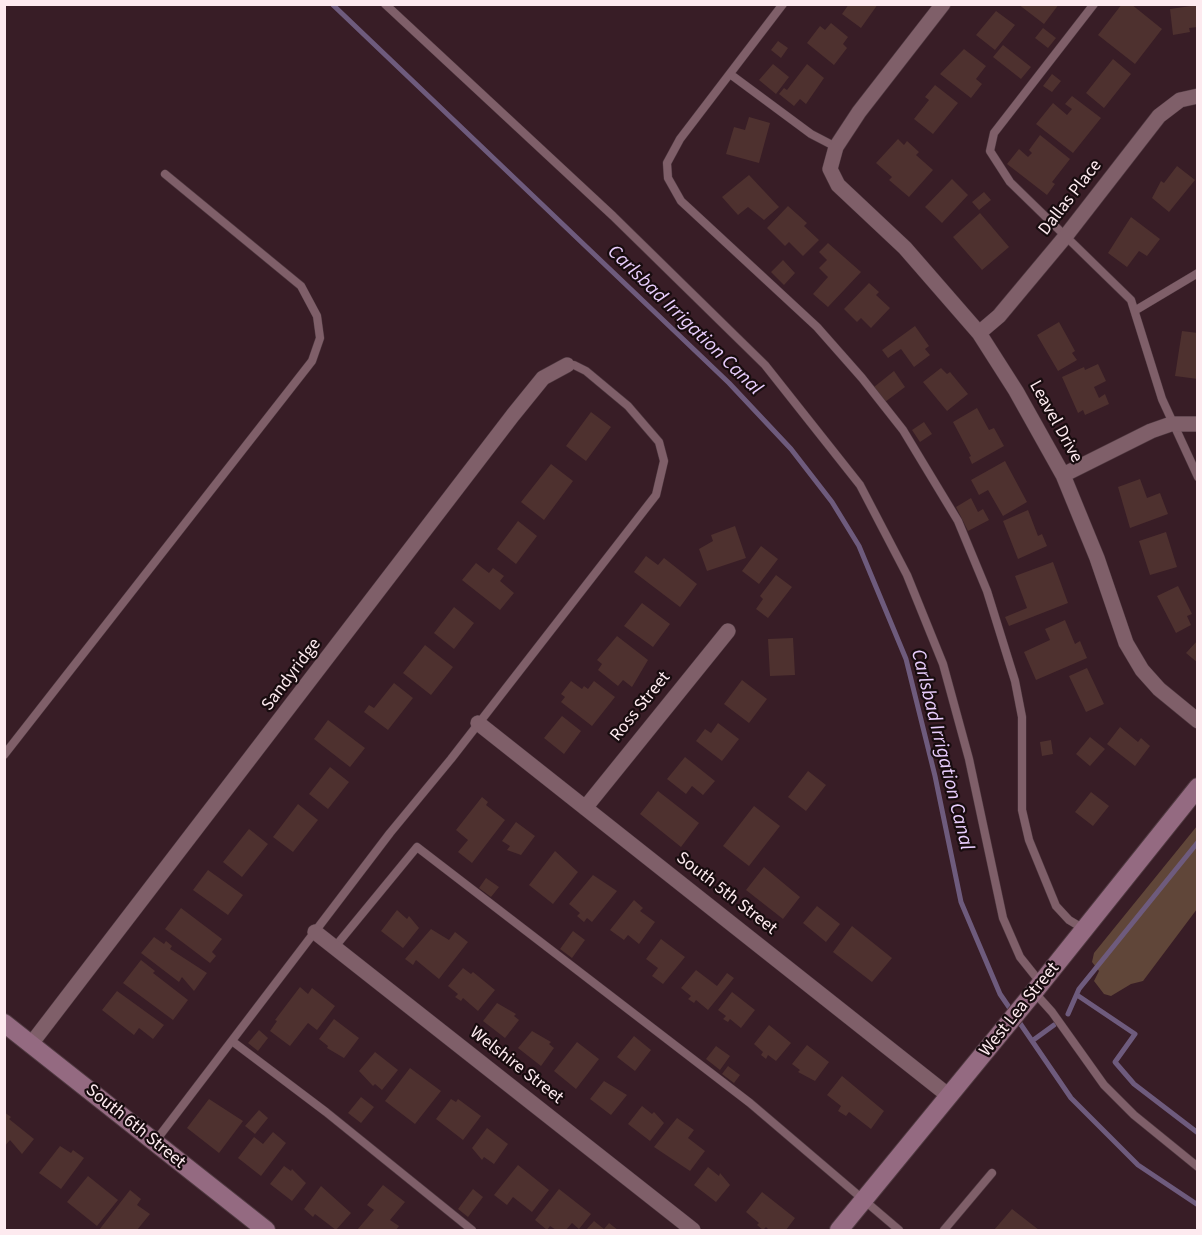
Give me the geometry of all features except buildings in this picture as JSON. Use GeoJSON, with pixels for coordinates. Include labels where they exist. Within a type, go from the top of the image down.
{"type":"FeatureCollection","features":[{"type":"Feature","properties":{"kind":"main road","name":"West Lea Street"},"geometry":{"type":"LineString","coordinates":[[839,1230],[1038,988],[1197,787]]}},
{"type":"Feature","properties":{"kind":"main road","name":"South 6th Street"},"geometry":{"type":"LineString","coordinates":[[4,1023],[266,1230]]}},
{"type":"Feature","properties":{"kind":"street"},"geometry":{"type":"LineString","coordinates":[[836,147],[943,4]]}},
{"type":"Feature","properties":{"kind":"street","name":"Dallas Place"},"geometry":{"type":"LineString","coordinates":[[979,333],[999,316],[1065,237],[1159,116],[1180,100],[1197,96]]}},
{"type":"Feature","properties":{"kind":"street","name":"Leavel Drive"},"geometry":{"type":"LineString","coordinates":[[836,147],[830,169],[838,186],[905,248],[979,333],[1016,391],[1063,475],[1097,558],[1126,643],[1142,670],[1159,689],[1197,721]]}},
{"type":"Feature","properties":{"kind":"street","name":"Sandyridge"},"geometry":{"type":"LineString","coordinates":[[31,1044],[513,415],[543,378],[567,365]]}},
{"type":"Feature","properties":{"kind":"street"},"geometry":{"type":"LineString","coordinates":[[1063,475],[1130,441],[1171,424],[1197,424]]}},
{"type":"Feature","properties":{"kind":"street","name":"Ross Street"},"geometry":{"type":"LineString","coordinates":[[585,808],[728,631]]}},
{"type":"Feature","properties":{"kind":"street","name":"South 5th Street"},"geometry":{"type":"LineString","coordinates":[[478,723],[949,1096]]}},
{"type":"Feature","properties":{"kind":"street","name":"Welshire Street"},"geometry":{"type":"LineString","coordinates":[[315,932],[693,1230]]}},
{"type":"Feature","properties":{"kind":"lane"},"geometry":{"type":"LineString","coordinates":[[385,4],[613,216],[765,365],[860,485],[907,575],[943,664],[969,759],[1003,918],[1020,957],[1052,1012],[1104,1085],[1134,1115],[1197,1167]]}},
{"type":"Feature","properties":{"kind":"lane"},"geometry":{"type":"LineString","coordinates":[[783,4],[680,139],[667,163],[670,183],[694,214],[817,327],[903,430],[933,476],[957,521],[987,591],[1014,681],[1022,717],[1022,810],[1029,840],[1056,906],[1069,920],[1084,930]]}},
{"type":"Feature","properties":{"kind":"lane"},"geometry":{"type":"LineString","coordinates":[[1094,4],[991,140],[990,151],[1010,182],[1126,294],[1136,310],[1171,424],[1197,477]]}},
{"type":"Feature","properties":{"kind":"lane"},"geometry":{"type":"LineString","coordinates":[[730,74],[811,134],[836,147]]}},
{"type":"Feature","properties":{"kind":"lane"},"geometry":{"type":"LineString","coordinates":[[4,755],[312,361],[320,338],[317,316],[301,286],[165,174]]}},
{"type":"Feature","properties":{"kind":"lane"},"geometry":{"type":"LineString","coordinates":[[1136,310],[1197,273]]}},
{"type":"Feature","properties":{"kind":"lane"},"geometry":{"type":"LineString","coordinates":[[154,1143],[315,932],[656,495],[661,482],[664,454],[651,430],[628,406],[586,370],[567,365]]}},
{"type":"Feature","properties":{"kind":"lane"},"geometry":{"type":"LineString","coordinates":[[334,948],[417,847],[750,1103],[899,1230]]}},
{"type":"Feature","properties":{"kind":"lane"},"geometry":{"type":"LineString","coordinates":[[232,1041],[326,1112],[472,1230]]}},
{"type":"Feature","properties":{"kind":"lane"},"geometry":{"type":"LineString","coordinates":[[944,1230],[992,1173]]}},
{"type":"Feature","properties":{"kind":"shaded area"},"geometry":{"type":"Polygon","coordinates":[[[1197,826],[1197,909],[1143,981],[1131,984],[1111,996],[1104,994],[1094,981],[1099,971],[1092,962],[1094,953],[1197,826]]]}},
{"type":"Feature","properties":{"kind":"waterway","name":"Carlsbad Irrigation Canal"},"geometry":{"type":"LineString","coordinates":[[332,4],[729,383],[791,449],[832,502],[859,546],[906,659],[935,776],[961,902],[1000,994],[1071,1098],[1138,1165],[1198,1205]]}},
{"type":"Feature","properties":{"kind":"waterway"},"geometry":{"type":"LineString","coordinates":[[1068,1014],[1079,989],[1198,842]]}},
{"type":"Feature","properties":{"kind":"waterway"},"geometry":{"type":"LineString","coordinates":[[1077,995],[1135,1034],[1115,1062],[1134,1084],[1198,1133]]}},
{"type":"Feature","properties":{"kind":"waterway"},"geometry":{"type":"LineString","coordinates":[[1032,1041],[1054,1025]]}}]}
